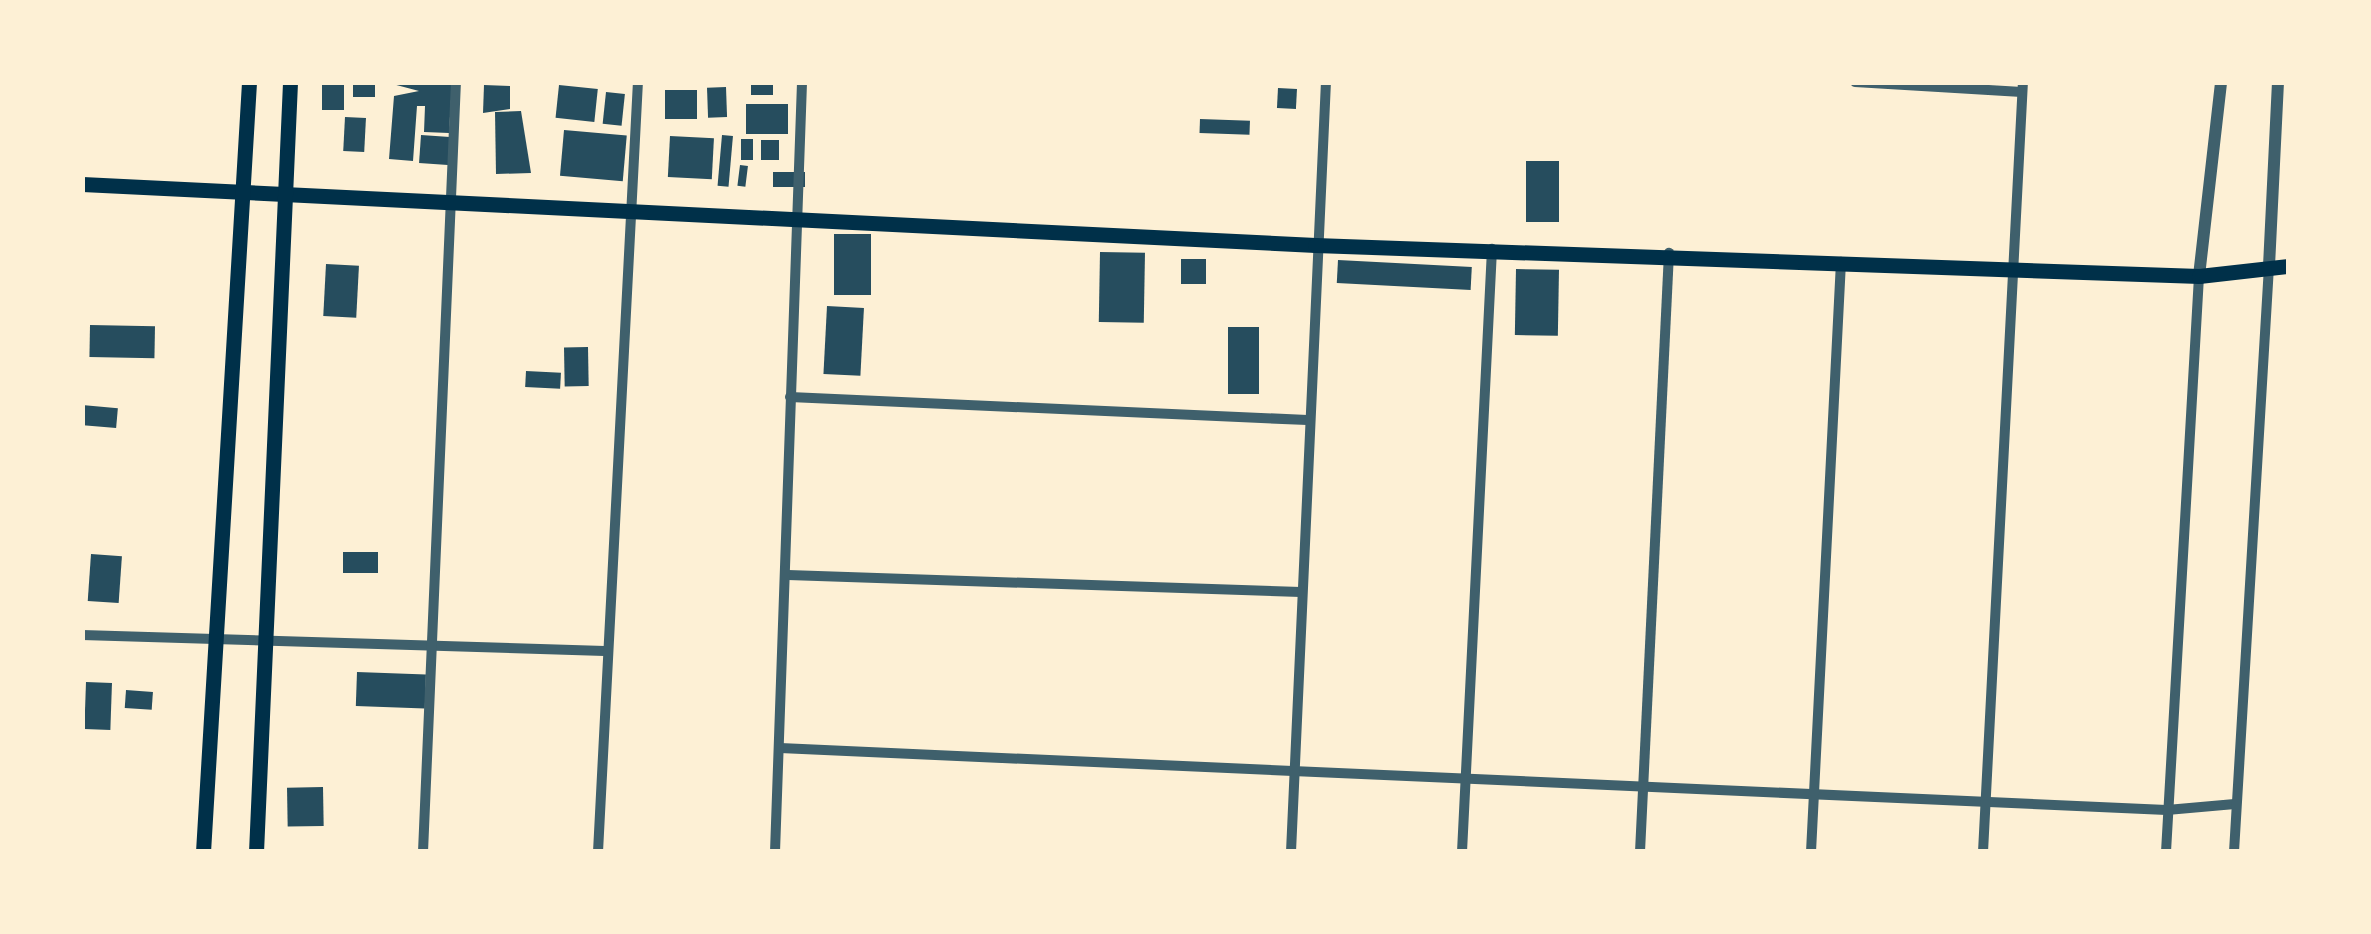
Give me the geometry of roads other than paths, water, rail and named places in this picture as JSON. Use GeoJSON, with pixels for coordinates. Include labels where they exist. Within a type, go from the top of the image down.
{"type":"FeatureCollection","features":[{"type":"Feature","properties":{"kind":"main road"},"geometry":{"type":"LineString","coordinates":[[203,852],[249,82]]}},
{"type":"Feature","properties":{"kind":"main road"},"geometry":{"type":"LineString","coordinates":[[256,852],[282,191],[290,82]]}},
{"type":"Feature","properties":{"kind":"main road"},"geometry":{"type":"LineString","coordinates":[[82,184],[282,191],[447,203],[797,215],[1315,244],[1670,252],[2199,276],[2244,265],[2288,266]]}},
{"type":"Feature","properties":{"kind":"street"},"geometry":{"type":"LineString","coordinates":[[423,852],[447,203],[456,82]]}},
{"type":"Feature","properties":{"kind":"street"},"geometry":{"type":"LineString","coordinates":[[598,852],[638,82]]}},
{"type":"Feature","properties":{"kind":"street"},"geometry":{"type":"LineString","coordinates":[[775,852],[788,575],[790,397],[802,82]]}},
{"type":"Feature","properties":{"kind":"street"},"geometry":{"type":"LineString","coordinates":[[1292,852],[1306,420],[1326,82]]}},
{"type":"Feature","properties":{"kind":"street"},"geometry":{"type":"LineString","coordinates":[[1855,82],[2022,87],[2009,269],[1984,852]]}},
{"type":"Feature","properties":{"kind":"street"},"geometry":{"type":"LineString","coordinates":[[2166,852],[2199,276],[2220,82]]}},
{"type":"Feature","properties":{"kind":"street"},"geometry":{"type":"LineString","coordinates":[[2234,852],[2278,82]]}},
{"type":"Feature","properties":{"kind":"street"},"geometry":{"type":"LineString","coordinates":[[1462,852],[1492,248]]}},
{"type":"Feature","properties":{"kind":"street"},"geometry":{"type":"LineString","coordinates":[[1640,852],[1670,252]]}},
{"type":"Feature","properties":{"kind":"street"},"geometry":{"type":"LineString","coordinates":[[1811,852],[1841,262]]}},
{"type":"Feature","properties":{"kind":"street"},"geometry":{"type":"LineString","coordinates":[[790,397],[1306,420]]}},
{"type":"Feature","properties":{"kind":"street"},"geometry":{"type":"LineString","coordinates":[[788,575],[1300,592]]}},
{"type":"Feature","properties":{"kind":"street"},"geometry":{"type":"LineString","coordinates":[[82,634],[606,652]]}},
{"type":"Feature","properties":{"kind":"street"},"geometry":{"type":"LineString","coordinates":[[780,748],[1986,796],[2167,810],[2235,804]]}}]}
